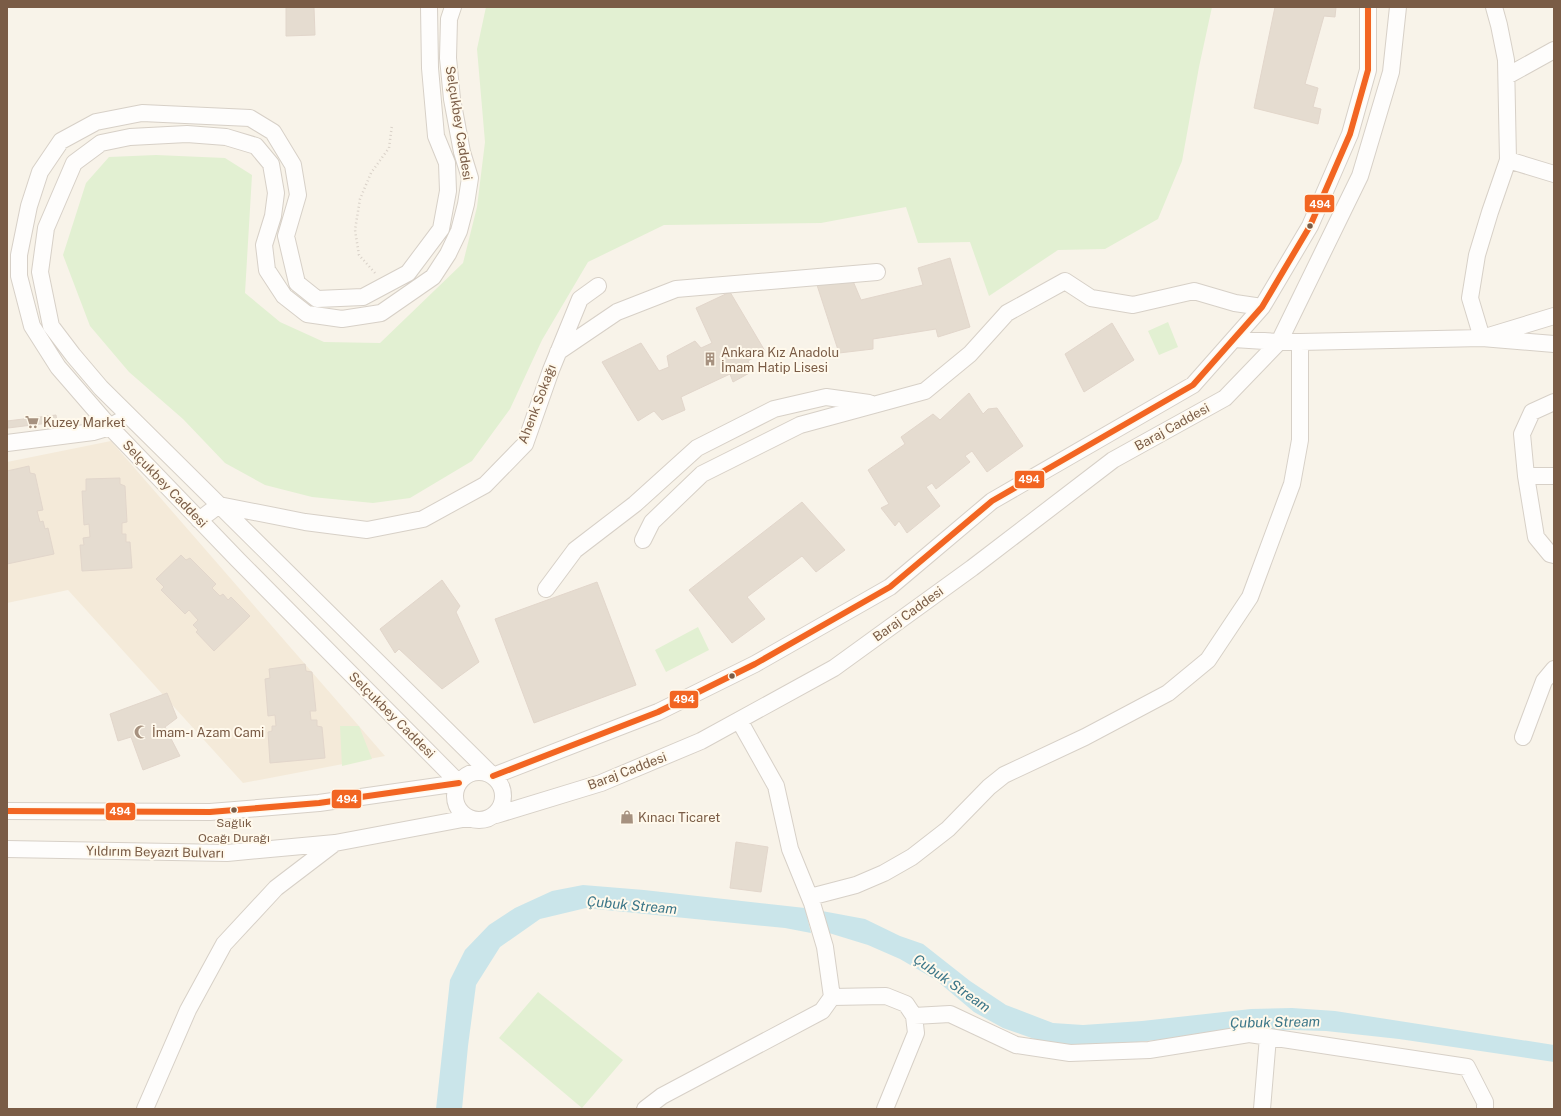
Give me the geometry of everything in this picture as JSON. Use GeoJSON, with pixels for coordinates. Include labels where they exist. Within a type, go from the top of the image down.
{"type":"FeatureCollection","features":[{"type":"Feature","properties":{"kind":"street","name":"Selçukbey Caddesi"},"geometry":{"type":"LineString","coordinates":[[430,7],[430,68],[436,136],[447,163],[448,191],[441,229],[408,273],[363,296],[317,299],[297,283],[286,236],[298,195],[293,164],[273,132],[250,118],[142,113],[96,122],[62,140],[40,172],[29,206],[19,255],[19,276],[32,326],[58,367],[110,427],[199,520],[460,782]]}},
{"type":"Feature","properties":{"kind":"street","name":"Selçukbey Caddesi"},"geometry":{"type":"LineString","coordinates":[[453,7],[449,19],[448,58],[452,99],[462,152],[470,178],[466,204],[459,231],[448,254],[433,277],[381,313],[342,319],[307,314],[284,296],[267,270],[264,245],[272,216],[276,193],[271,164],[256,146],[226,137],[187,134],[130,137],[101,143],[74,163],[46,228],[40,272],[51,326],[73,356],[101,388],[492,776]]}},
{"type":"Feature","properties":{"kind":"street"},"geometry":{"type":"LineString","coordinates":[[1234,338],[1262,308],[1310,226],[1350,134],[1368,70],[1368,7]]}},
{"type":"Feature","properties":{"kind":"street"},"geometry":{"type":"LineString","coordinates":[[1280,342],[1360,176],[1391,72],[1398,7]]}},
{"type":"Feature","properties":{"kind":"street"},"geometry":{"type":"LineString","coordinates":[[1482,338],[1470,298],[1477,255],[1508,160],[1507,76],[1500,9]]}},
{"type":"Feature","properties":{"kind":"street"},"geometry":{"type":"LineString","coordinates":[[1507,76],[1554,50]]}},
{"type":"Feature","properties":{"kind":"street"},"geometry":{"type":"LineString","coordinates":[[1508,160],[1554,174]]}},
{"type":"Feature","properties":{"kind":"street"},"geometry":{"type":"LineString","coordinates":[[558,352],[617,312],[676,288],[877,272]]}},
{"type":"Feature","properties":{"kind":"street"},"geometry":{"type":"LineString","coordinates":[[643,540],[652,522],[702,474],[800,425],[925,391],[970,354],[1007,313],[1065,281],[1091,298],[1133,304],[1194,291],[1235,303],[1262,308]]}},
{"type":"Feature","properties":{"kind":"street","name":"Ahenk Sokağı"},"geometry":{"type":"LineString","coordinates":[[219,505],[305,522],[367,530],[423,519],[485,485],[525,444],[558,352],[580,299],[598,286]]}},
{"type":"Feature","properties":{"kind":"street"},"geometry":{"type":"LineString","coordinates":[[1482,338],[1554,316]]}},
{"type":"Feature","properties":{"kind":"street"},"geometry":{"type":"LineString","coordinates":[[1234,338],[1280,342],[1482,338],[1554,344]]}},
{"type":"Feature","properties":{"kind":"street","name":"Baraj Caddesi"},"geometry":{"type":"LineString","coordinates":[[492,776],[658,712],[755,664],[890,587],[992,501],[1193,385],[1234,338]]}},
{"type":"Feature","properties":{"kind":"street","name":"Baraj Caddesi"},"geometry":{"type":"LineString","coordinates":[[496,814],[601,783],[701,741],[834,668],[972,568],[1113,460],[1225,398],[1280,342]]}},
{"type":"Feature","properties":{"kind":"street"},"geometry":{"type":"LineString","coordinates":[[811,900],[856,885],[884,873],[912,856],[948,829],[989,787],[1004,775],[1085,737],[1168,693],[1208,660],[1250,597],[1292,484],[1300,440],[1300,342]]}},
{"type":"Feature","properties":{"kind":"street"},"geometry":{"type":"LineString","coordinates":[[546,589],[575,550],[635,504],[697,448],[774,409],[826,397],[877,404]]}},
{"type":"Feature","properties":{"kind":"street"},"geometry":{"type":"LineString","coordinates":[[1554,402],[1532,412],[1522,434],[1526,476],[1536,538],[1550,554],[1554,555]]}},
{"type":"Feature","properties":{"kind":"street"},"geometry":{"type":"LineString","coordinates":[[7,443],[93,432],[110,427],[129,415]]}},
{"type":"Feature","properties":{"kind":"street"},"geometry":{"type":"LineString","coordinates":[[1526,476],[1554,476]]}},
{"type":"Feature","properties":{"kind":"street"},"geometry":{"type":"LineString","coordinates":[[199,520],[219,505]]}},
{"type":"Feature","properties":{"kind":"street"},"geometry":{"type":"LineString","coordinates":[[1523,737],[1544,681],[1554,669]]}},
{"type":"Feature","properties":{"kind":"street"},"geometry":{"type":"LineString","coordinates":[[645,1109],[662,1096],[822,1011],[832,998],[825,947],[811,900],[790,850],[776,786],[739,720]]}},
{"type":"Feature","properties":{"kind":"street"},"geometry":{"type":"LineString","coordinates":[[478,772],[492,776],[502,787],[504,794],[503,802],[496,814],[485,820],[480,821],[468,818],[457,806],[455,798],[456,790],[460,782],[464,777],[478,772]]}},
{"type":"Feature","properties":{"kind":"street"},"geometry":{"type":"LineString","coordinates":[[7,811],[210,812],[319,803],[460,782]]}},
{"type":"Feature","properties":{"kind":"street","name":"Yıldırım Beyazıt Bulvarı"},"geometry":{"type":"LineString","coordinates":[[7,849],[227,853],[335,843],[468,818]]}},
{"type":"Feature","properties":{"kind":"street"},"geometry":{"type":"LineString","coordinates":[[145,1109],[188,1010],[224,944],[276,888],[335,843]]}},
{"type":"Feature","properties":{"kind":"street"},"geometry":{"type":"LineString","coordinates":[[832,998],[886,996],[906,1004],[914,1016],[916,1033],[885,1109]]}},
{"type":"Feature","properties":{"kind":"street"},"geometry":{"type":"LineString","coordinates":[[914,1016],[950,1014],[1016,1045],[1070,1053],[1149,1050],[1249,1034],[1467,1067],[1484,1102],[1485,1109]]}},
{"type":"Feature","properties":{"kind":"street"},"geometry":{"type":"LineString","coordinates":[[1262,1109],[1268,1037]]}},
{"type":"Feature","properties":{"kind":"path"},"geometry":{"type":"LineString","coordinates":[[388,284],[377,275],[359,255],[355,230],[360,199],[371,173],[389,148],[392,125]]}},
{"type":"Feature","properties":{"kind":"shaded area"},"geometry":{"type":"Polygon","coordinates":[[[111,441],[385,756],[243,783],[68,590],[7,603],[7,462],[111,441]]]}},
{"type":"Feature","properties":{"kind":"green space"},"geometry":{"type":"Polygon","coordinates":[[[486,7],[1212,7],[1199,67],[1182,161],[1158,219],[1105,249],[1058,250],[989,296],[970,242],[918,243],[906,207],[821,223],[664,225],[588,262],[542,340],[510,409],[472,461],[410,498],[373,503],[312,497],[265,485],[225,463],[183,419],[129,372],[90,326],[63,255],[86,183],[109,157],[156,155],[225,158],[252,175],[245,293],[280,322],[324,342],[380,343],[463,263],[477,207],[485,142],[477,49],[486,7]]]}},
{"type":"Feature","properties":{"kind":"green space"},"geometry":{"type":"Polygon","coordinates":[[[1168,322],[1178,347],[1159,355],[1148,331],[1168,322]]]}},
{"type":"Feature","properties":{"kind":"green space"},"geometry":{"type":"Polygon","coordinates":[[[698,627],[709,650],[666,672],[655,650],[698,627]]]}},
{"type":"Feature","properties":{"kind":"green space"},"geometry":{"type":"Polygon","coordinates":[[[340,726],[359,726],[372,759],[342,766],[340,726]]]}},
{"type":"Feature","properties":{"kind":"green space"},"geometry":{"type":"Polygon","coordinates":[[[538,992],[623,1060],[582,1108],[499,1038],[538,992]]]}},
{"type":"Feature","properties":{"kind":"water","name":"Çubuk Stream"},"geometry":{"type":"Polygon","coordinates":[[[583,885],[644,890],[805,908],[811,933],[785,928],[586,908],[540,919],[500,947],[476,985],[462,1109],[436,1109],[450,980],[465,950],[489,925],[515,908],[552,891],[583,885]]]}},
{"type":"Feature","properties":{"kind":"water","name":"Çubuk Stream"},"geometry":{"type":"Polygon","coordinates":[[[822,911],[865,919],[900,936],[923,944],[970,981],[1006,1005],[1053,1023],[1083,1025],[1142,1021],[1251,1009],[1292,1008],[1335,1011],[1554,1045],[1554,1062],[1399,1039],[1326,1031],[1292,1030],[1233,1032],[1089,1047],[1040,1041],[1003,1028],[974,1012],[936,980],[900,959],[868,945],[829,933],[822,911]]]}},
{"type":"Feature","properties":{"kind":"building"},"geometry":{"type":"Polygon","coordinates":[[[286,7],[314,7],[315,35],[286,36],[286,7]]]}},
{"type":"Feature","properties":{"kind":"building"},"geometry":{"type":"Polygon","coordinates":[[[1275,7],[1336,7],[1335,17],[1324,16],[1305,84],[1318,88],[1313,107],[1321,109],[1318,124],[1254,108],[1275,7]]]}},
{"type":"Feature","properties":{"kind":"building"},"geometry":{"type":"Polygon","coordinates":[[[950,258],[970,327],[938,337],[936,329],[873,339],[873,349],[839,353],[817,285],[853,281],[861,300],[923,285],[918,268],[950,258]]]}},
{"type":"Feature","properties":{"kind":"building","name":"Ankara Kız Anadolu İmam Hatip Lisesi"},"geometry":{"type":"Polygon","coordinates":[[[730,292],[765,351],[748,361],[753,371],[733,382],[730,374],[681,397],[685,410],[662,420],[654,411],[638,421],[602,362],[641,343],[659,371],[669,367],[667,356],[695,341],[701,348],[712,343],[696,308],[730,292]]]}},
{"type":"Feature","properties":{"kind":"building"},"geometry":{"type":"Polygon","coordinates":[[[1112,323],[1134,360],[1084,392],[1065,354],[1112,323]]]}},
{"type":"Feature","properties":{"kind":"building"},"geometry":{"type":"Polygon","coordinates":[[[969,393],[983,414],[988,409],[997,408],[1023,446],[987,472],[972,451],[965,456],[970,462],[936,489],[932,483],[926,487],[940,506],[907,533],[899,521],[895,526],[881,508],[889,504],[868,470],[905,444],[901,437],[933,414],[940,420],[969,393]]]}},
{"type":"Feature","properties":{"kind":"building","name":"Kuzey Market"},"geometry":{"type":"Polygon","coordinates":[[[56,415],[57,422],[8,428],[7,421],[56,415]]]}},
{"type":"Feature","properties":{"kind":"building"},"geometry":{"type":"Polygon","coordinates":[[[29,466],[30,473],[35,474],[43,510],[37,511],[40,522],[43,521],[45,529],[48,528],[54,554],[7,564],[7,471],[29,466]]]}},
{"type":"Feature","properties":{"kind":"building"},"geometry":{"type":"Polygon","coordinates":[[[120,478],[120,484],[125,486],[127,522],[122,523],[122,534],[126,534],[126,542],[130,542],[132,568],[82,571],[80,545],[84,545],[83,538],[90,537],[89,524],[84,525],[82,491],[86,491],[86,479],[120,478]]]}},
{"type":"Feature","properties":{"kind":"building"},"geometry":{"type":"Polygon","coordinates":[[[802,502],[845,550],[816,572],[802,556],[747,597],[765,619],[732,643],[689,590],[802,502]]]}},
{"type":"Feature","properties":{"kind":"building"},"geometry":{"type":"Polygon","coordinates":[[[181,555],[186,560],[190,558],[216,584],[212,588],[220,596],[223,594],[228,600],[231,597],[250,616],[214,651],[196,632],[198,630],[193,625],[198,620],[189,610],[185,614],[161,590],[164,587],[156,579],[181,555]]]}},
{"type":"Feature","properties":{"kind":"building"},"geometry":{"type":"Polygon","coordinates":[[[442,580],[460,606],[456,612],[479,662],[442,689],[399,649],[395,653],[380,629],[442,580]]]}},
{"type":"Feature","properties":{"kind":"building"},"geometry":{"type":"Polygon","coordinates":[[[597,582],[636,685],[534,723],[495,619],[597,582]]]}},
{"type":"Feature","properties":{"kind":"building"},"geometry":{"type":"Polygon","coordinates":[[[305,664],[306,671],[312,672],[316,711],[310,711],[311,720],[317,720],[317,726],[322,727],[325,758],[270,763],[268,732],[272,731],[272,726],[276,726],[275,715],[268,716],[265,679],[270,678],[269,669],[305,664]]]}},
{"type":"Feature","properties":{"kind":"building","name":"İmam-ı Azam Cami"},"geometry":{"type":"Polygon","coordinates":[[[167,693],[177,718],[165,727],[180,756],[143,770],[131,737],[118,741],[110,714],[167,693]]]}},
{"type":"Feature","properties":{"kind":"building"},"geometry":{"type":"Polygon","coordinates":[[[736,842],[768,847],[761,892],[730,888],[736,842]]]}},
{"type":"Feature","properties":{"kind":"transit line","name":"494"},"geometry":{"type":"LineString","coordinates":[[493,776],[658,712],[755,664],[890,587],[992,501],[1193,385],[1262,307],[1310,226],[1350,134],[1368,70],[1368,7]]}},
{"type":"Feature","properties":{"kind":"transit line","name":"494"},"geometry":{"type":"LineString","coordinates":[[7,811],[210,812],[319,803],[459,783]]}},
{"type":"Feature","properties":{"kind":"place","name":"Ankara Kız Anadolu İmam Hatip Lisesi"},"geometry":{"type":"Point","coordinates":[710,359]}},
{"type":"Feature","properties":{"kind":"place","name":"Kuzey Market"},"geometry":{"type":"Point","coordinates":[32,422]}},
{"type":"Feature","properties":{"kind":"place","name":"İmam-ı Azam Cami"},"geometry":{"type":"Point","coordinates":[141,732]}},
{"type":"Feature","properties":{"kind":"place","name":"Sağlık Ocağı Durağı"},"geometry":{"type":"Point","coordinates":[234,810]}},
{"type":"Feature","properties":{"kind":"place","name":"Kınacı Ticaret"},"geometry":{"type":"Point","coordinates":[627,817]}}]}
